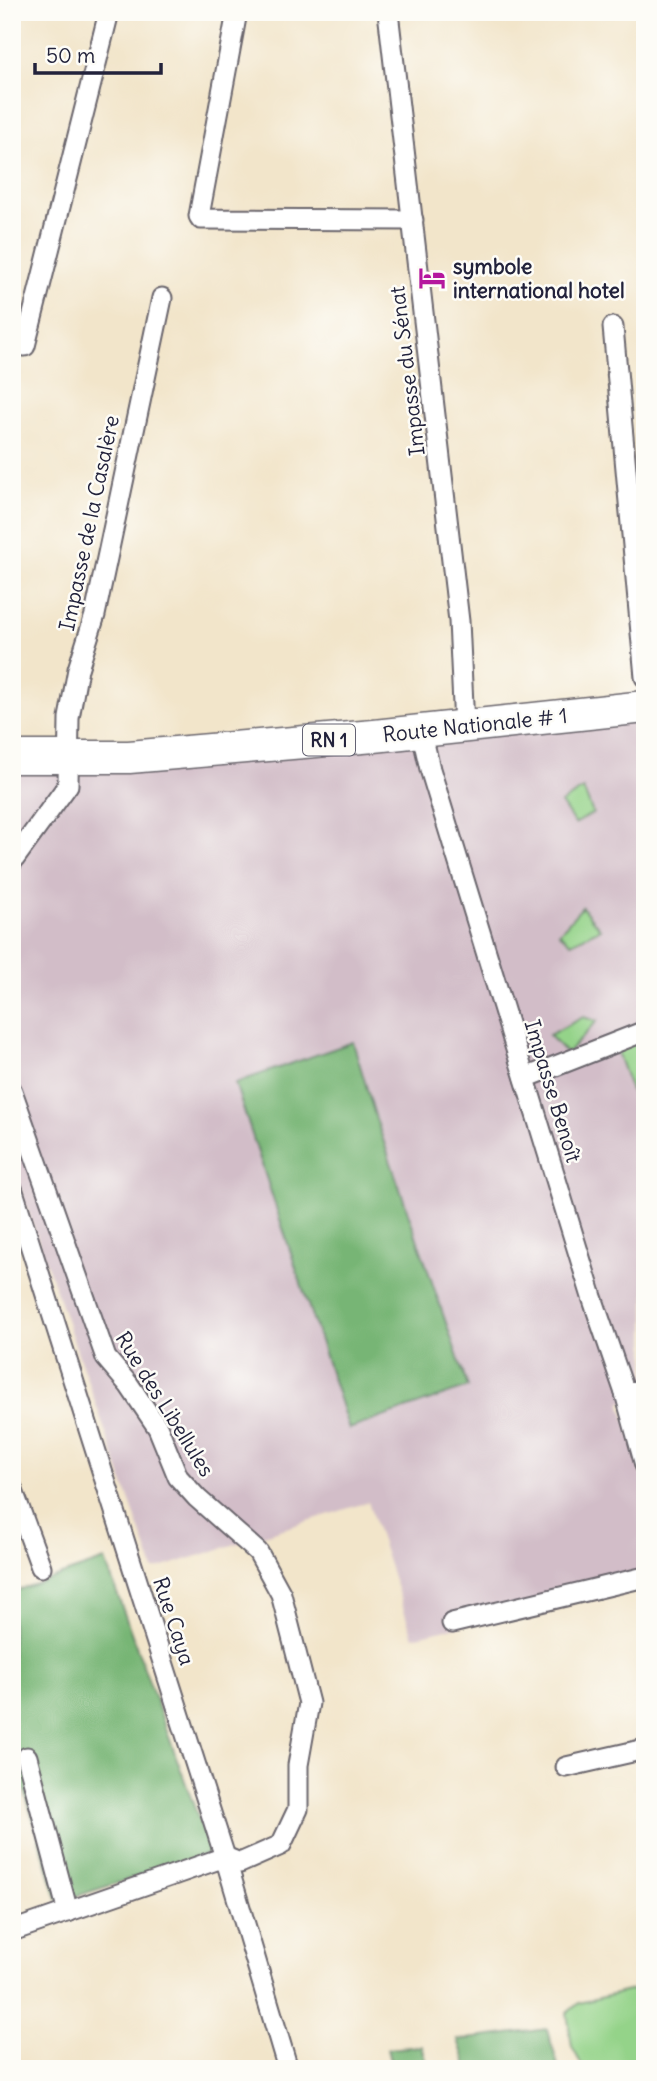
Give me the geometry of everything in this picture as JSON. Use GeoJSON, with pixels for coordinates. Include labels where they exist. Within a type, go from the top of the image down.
{"type":"FeatureCollection","features":[{"type":"Feature","properties":{"kind":"main road","name":"Route Nationale # 1"},"geometry":{"type":"LineString","coordinates":[[12,757],[66,760],[309,742],[645,706]]}},
{"type":"Feature","properties":{"kind":"street"},"geometry":{"type":"LineString","coordinates":[[25,346],[109,12]]}},
{"type":"Feature","properties":{"kind":"street"},"geometry":{"type":"LineString","coordinates":[[236,12],[201,219],[412,220]]}},
{"type":"Feature","properties":{"kind":"street","name":"Impasse du Sénat"},"geometry":{"type":"LineString","coordinates":[[388,12],[459,621],[464,726]]}},
{"type":"Feature","properties":{"kind":"street","name":"Impasse de la Casalère"},"geometry":{"type":"LineString","coordinates":[[66,760],[69,718],[78,669],[95,615],[162,298]]}},
{"type":"Feature","properties":{"kind":"street"},"geometry":{"type":"LineString","coordinates":[[613,327],[645,677]]}},
{"type":"Feature","properties":{"kind":"street","name":"Impasse Benoît"},"geometry":{"type":"LineString","coordinates":[[421,730],[430,769],[525,1078],[635,1391],[645,1465]]}},
{"type":"Feature","properties":{"kind":"street"},"geometry":{"type":"LineString","coordinates":[[12,862],[68,785],[66,760]]}},
{"type":"Feature","properties":{"kind":"street"},"geometry":{"type":"LineString","coordinates":[[525,1078],[645,1031]]}},
{"type":"Feature","properties":{"kind":"street","name":"Rue des Libellules"},"geometry":{"type":"LineString","coordinates":[[12,1091],[106,1358],[129,1385],[158,1428],[178,1476],[197,1498],[258,1552],[281,1594],[309,1703],[298,1765],[298,1809],[281,1845],[240,1863],[225,1857],[12,1931]]}},
{"type":"Feature","properties":{"kind":"street","name":"Rue Caya"},"geometry":{"type":"LineString","coordinates":[[12,1188],[225,1857],[288,2069]]}},
{"type":"Feature","properties":{"kind":"street"},"geometry":{"type":"LineString","coordinates":[[12,1488],[41,1567]]}},
{"type":"Feature","properties":{"kind":"street"},"geometry":{"type":"LineString","coordinates":[[452,1623],[645,1577]]}},
{"type":"Feature","properties":{"kind":"street"},"geometry":{"type":"LineString","coordinates":[[566,1767],[645,1749]]}},
{"type":"Feature","properties":{"kind":"street"},"geometry":{"type":"LineString","coordinates":[[27,1757],[68,1912]]}},
{"type":"Feature","properties":{"kind":"shaded area"},"geometry":{"type":"Polygon","coordinates":[[[645,717],[645,1399],[620,1402],[645,1484],[645,1582],[413,1637],[368,1502],[154,1570],[12,1165],[12,772],[645,717]]]}},
{"type":"Feature","properties":{"kind":"green space"},"geometry":{"type":"Polygon","coordinates":[[[583,789],[593,813],[575,824],[561,803],[583,789]]]}},
{"type":"Feature","properties":{"kind":"green space"},"geometry":{"type":"Polygon","coordinates":[[[582,907],[600,929],[571,943],[559,933],[582,907]]]}},
{"type":"Feature","properties":{"kind":"green space"},"geometry":{"type":"Polygon","coordinates":[[[583,1017],[597,1021],[567,1054],[549,1035],[583,1017]]]}},
{"type":"Feature","properties":{"kind":"green space"},"geometry":{"type":"Polygon","coordinates":[[[645,1038],[645,1129],[616,1049],[645,1038]]]}},
{"type":"Feature","properties":{"kind":"green space"},"geometry":{"type":"Polygon","coordinates":[[[353,1042],[376,1119],[468,1387],[349,1429],[235,1083],[353,1042]]]}},
{"type":"Feature","properties":{"kind":"green space"},"geometry":{"type":"Polygon","coordinates":[[[105,1560],[211,1853],[58,1902],[17,1766],[12,1767],[12,1592],[105,1560]]]}},
{"type":"Feature","properties":{"kind":"green space"},"geometry":{"type":"Polygon","coordinates":[[[645,1987],[645,2069],[584,2069],[572,2047],[567,2013],[579,2003],[645,1987]]]}},
{"type":"Feature","properties":{"kind":"green space"},"geometry":{"type":"Polygon","coordinates":[[[547,2029],[559,2069],[468,2069],[458,2040],[547,2029]]]}},
{"type":"Feature","properties":{"kind":"green space"},"geometry":{"type":"Polygon","coordinates":[[[422,2046],[429,2069],[392,2069],[387,2049],[422,2046]]]}},
{"type":"Feature","properties":{"kind":"place","name":"symbole international hotel"},"geometry":{"type":"Point","coordinates":[432,278]}}]}
